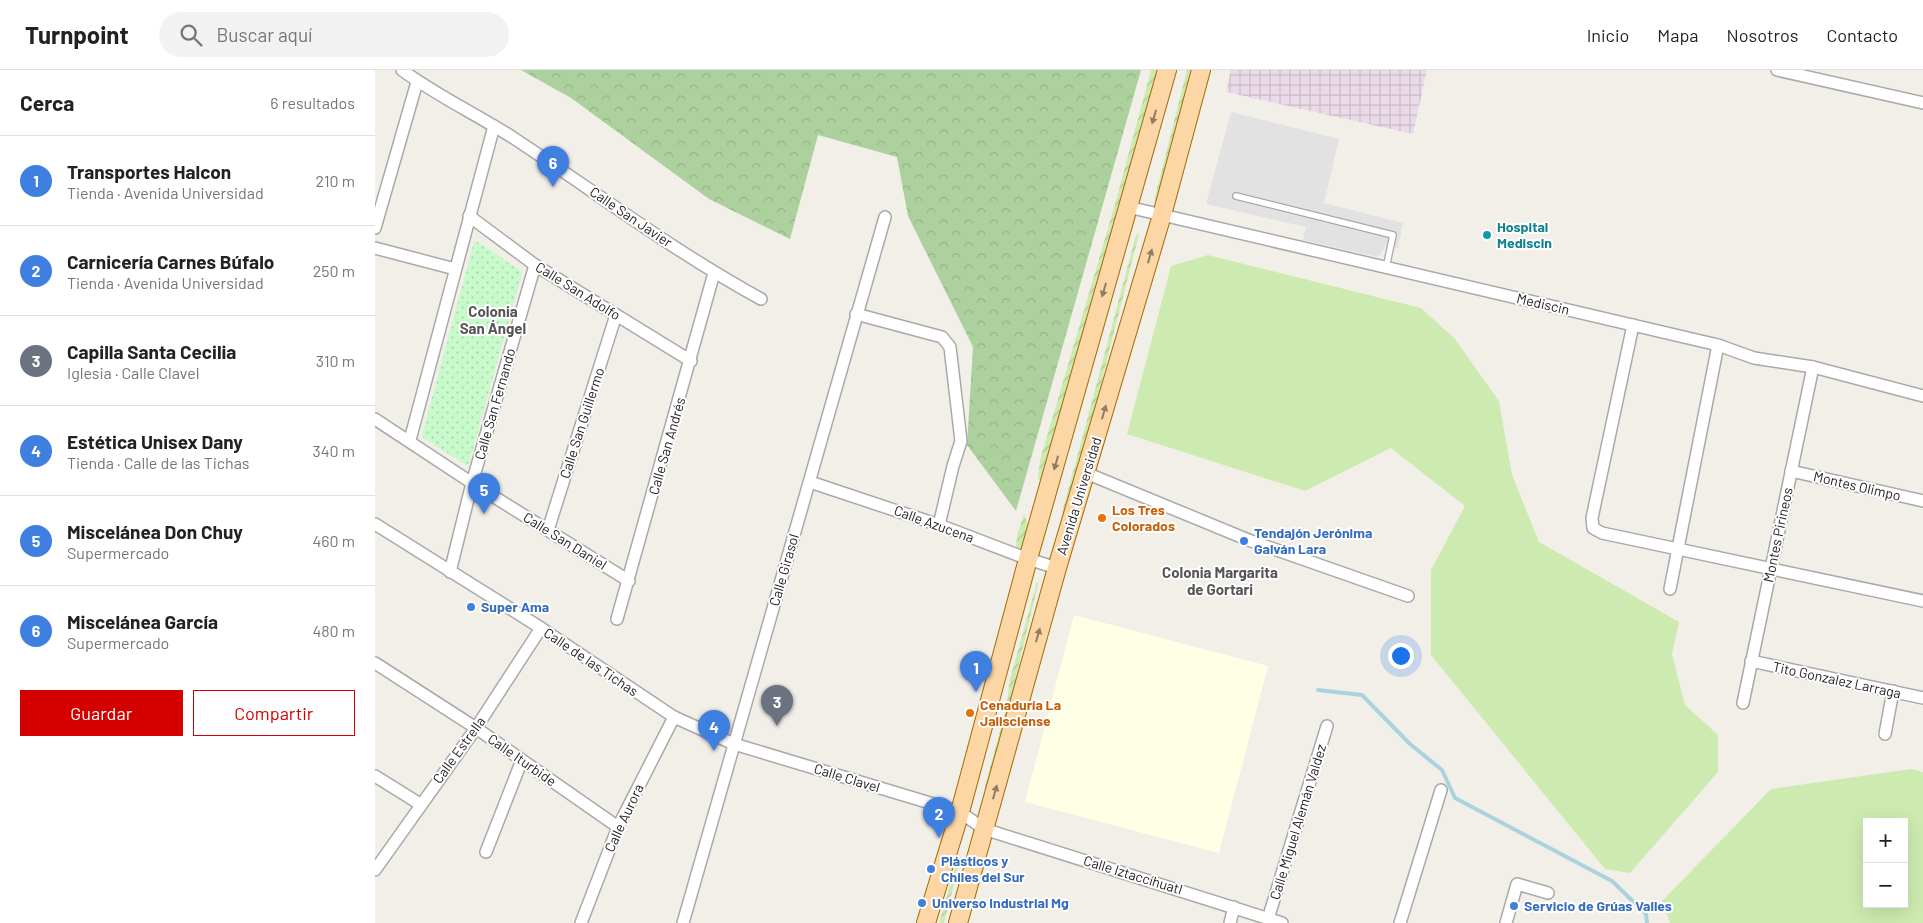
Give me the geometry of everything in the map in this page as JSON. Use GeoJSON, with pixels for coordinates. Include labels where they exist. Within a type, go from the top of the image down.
{"type":"FeatureCollection","features":[{"type":"Feature","properties":{"kind":"main road"},"geometry":{"type":"LineString","coordinates":[[927,923],[960,812],[1028,559],[1167,70]]}},
{"type":"Feature","properties":{"kind":"main road","name":"Avenida Universidad"},"geometry":{"type":"LineString","coordinates":[[959,923],[1057,568],[1162,215],[1201,70]]}},
{"type":"Feature","properties":{"kind":"street","name":"Calle San Javier"},"geometry":{"type":"LineString","coordinates":[[401,70],[417,82],[494,126],[714,273],[761,299]]}},
{"type":"Feature","properties":{"kind":"street"},"geometry":{"type":"LineString","coordinates":[[1777,70],[1923,103]]}},
{"type":"Feature","properties":{"kind":"street"},"geometry":{"type":"LineString","coordinates":[[375,228],[417,82]]}},
{"type":"Feature","properties":{"kind":"street"},"geometry":{"type":"LineString","coordinates":[[410,440],[494,126]]}},
{"type":"Feature","properties":{"kind":"street","name":"Mediscin"},"geometry":{"type":"LineString","coordinates":[[1128,207],[1718,345],[1754,358],[1813,367],[1923,396]]}},
{"type":"Feature","properties":{"kind":"street","name":"Calle San Adolfo"},"geometry":{"type":"LineString","coordinates":[[469,216],[535,265],[691,361]]}},
{"type":"Feature","properties":{"kind":"street","name":"Calle Girasol"},"geometry":{"type":"LineString","coordinates":[[683,923],[885,217]]}},
{"type":"Feature","properties":{"kind":"street"},"geometry":{"type":"LineString","coordinates":[[375,248],[455,269]]}},
{"type":"Feature","properties":{"kind":"street","name":"Calle San Fernando"},"geometry":{"type":"LineString","coordinates":[[450,572],[472,484],[535,265]]}},
{"type":"Feature","properties":{"kind":"street","name":"Calle San Andrés"},"geometry":{"type":"LineString","coordinates":[[617,619],[691,361],[714,273]]}},
{"type":"Feature","properties":{"kind":"street"},"geometry":{"type":"LineString","coordinates":[[856,314],[941,337],[950,347],[961,441],[939,525]]}},
{"type":"Feature","properties":{"kind":"street","name":"Calle San Guillermo"},"geometry":{"type":"LineString","coordinates":[[548,530],[617,315]]}},
{"type":"Feature","properties":{"kind":"street"},"geometry":{"type":"LineString","coordinates":[[1633,325],[1592,518],[1593,528],[1601,533],[1923,601]]}},
{"type":"Feature","properties":{"kind":"street"},"geometry":{"type":"LineString","coordinates":[[1670,589],[1718,345]]}},
{"type":"Feature","properties":{"kind":"street","name":"Montes Pirineos"},"geometry":{"type":"LineString","coordinates":[[1743,703],[1813,367]]}},
{"type":"Feature","properties":{"kind":"street","name":"Calle San Daniel"},"geometry":{"type":"LineString","coordinates":[[375,419],[410,440],[472,484],[629,581]]}},
{"type":"Feature","properties":{"kind":"street","name":"Montes Olimpo"},"geometry":{"type":"LineString","coordinates":[[1791,472],[1923,501]]}},
{"type":"Feature","properties":{"kind":"street"},"geometry":{"type":"LineString","coordinates":[[1086,473],[1251,540],[1408,596]]}},
{"type":"Feature","properties":{"kind":"street","name":"Calle Azucena"},"geometry":{"type":"LineString","coordinates":[[810,482],[939,525],[1057,568]]}},
{"type":"Feature","properties":{"kind":"street","name":"Calle de las Tichas"},"geometry":{"type":"LineString","coordinates":[[375,524],[541,628],[674,717],[734,744]]}},
{"type":"Feature","properties":{"kind":"street","name":"Calle Estrella"},"geometry":{"type":"LineString","coordinates":[[375,870],[475,728],[541,628]]}},
{"type":"Feature","properties":{"kind":"street","name":"Tito Gonzalez Larraga"},"geometry":{"type":"LineString","coordinates":[[1751,661],[1923,698]]}},
{"type":"Feature","properties":{"kind":"street","name":"Calle Iturbide"},"geometry":{"type":"LineString","coordinates":[[375,663],[475,728],[617,827]]}},
{"type":"Feature","properties":{"kind":"street"},"geometry":{"type":"LineString","coordinates":[[1885,734],[1893,691]]}},
{"type":"Feature","properties":{"kind":"street","name":"Calle Aurora"},"geometry":{"type":"LineString","coordinates":[[583,922],[617,827],[674,717]]}},
{"type":"Feature","properties":{"kind":"street","name":"Calle Miguel Alemán Valdez"},"geometry":{"type":"LineString","coordinates":[[1269,919],[1327,726]]}},
{"type":"Feature","properties":{"kind":"street","name":"Calle Clavel"},"geometry":{"type":"LineString","coordinates":[[734,744],[960,812],[984,829]]}},
{"type":"Feature","properties":{"kind":"street"},"geometry":{"type":"LineString","coordinates":[[486,852],[522,760]]}},
{"type":"Feature","properties":{"kind":"street"},"geometry":{"type":"LineString","coordinates":[[375,776],[420,804]]}},
{"type":"Feature","properties":{"kind":"street"},"geometry":{"type":"LineString","coordinates":[[1400,923],[1441,790]]}},
{"type":"Feature","properties":{"kind":"street","name":"Calle Iztaccíhuatl"},"geometry":{"type":"LineString","coordinates":[[984,829],[1282,923]]}},
{"type":"Feature","properties":{"kind":"street"},"geometry":{"type":"LineString","coordinates":[[1506,923],[1517,884],[1548,893]]}},
{"type":"Feature","properties":{"kind":"street"},"geometry":{"type":"LineString","coordinates":[[1230,923],[1234,907]]}},
{"type":"Feature","properties":{"kind":"lane"},"geometry":{"type":"LineString","coordinates":[[1236,196],[1393,235],[1386,268]]}},
{"type":"Feature","properties":{"kind":"shaded area"},"geometry":{"type":"Polygon","coordinates":[[[1231,70],[1427,70],[1413,134],[1226,92],[1231,70]]]}},
{"type":"Feature","properties":{"kind":"shaded area"},"geometry":{"type":"Polygon","coordinates":[[[1231,112],[1339,139],[1324,203],[1403,223],[1398,248],[1386,246],[1378,257],[1303,240],[1306,227],[1206,204],[1231,112]]]}},
{"type":"Feature","properties":{"kind":"shaded area"},"geometry":{"type":"Polygon","coordinates":[[[1074,615],[1268,666],[1219,853],[1025,802],[1074,615]]]}},
{"type":"Feature","properties":{"kind":"green space"},"geometry":{"type":"Polygon","coordinates":[[[521,70],[1141,70],[1016,511],[967,445],[973,347],[908,216],[897,157],[818,135],[790,239],[709,199],[571,98],[521,70]]]}},
{"type":"Feature","properties":{"kind":"green space"},"geometry":{"type":"Polygon","coordinates":[[[1151,70],[1160,70],[1042,480],[1038,479],[1040,460],[1114,208],[1151,70]]]}},
{"type":"Feature","properties":{"kind":"green space"},"geometry":{"type":"Polygon","coordinates":[[[1187,70],[1192,70],[1156,201],[1154,201],[1187,70]]]}},
{"type":"Feature","properties":{"kind":"green space"},"geometry":{"type":"Polygon","coordinates":[[[1139,234],[1087,439],[1064,514],[1062,512],[1136,235],[1139,234]]]}},
{"type":"Feature","properties":{"kind":"green space"},"geometry":{"type":"Polygon","coordinates":[[[474,242],[478,242],[520,270],[522,274],[469,463],[466,465],[423,438],[422,435],[474,242]]]}},
{"type":"Feature","properties":{"kind":"green space"},"geometry":{"type":"Polygon","coordinates":[[[1208,255],[1421,308],[1455,339],[1499,401],[1512,475],[1539,542],[1679,622],[1672,654],[1685,705],[1718,735],[1718,772],[1630,873],[1605,869],[1431,655],[1431,570],[1465,506],[1391,448],[1305,491],[1127,434],[1171,266],[1208,255]]]}},
{"type":"Feature","properties":{"kind":"green space"},"geometry":{"type":"Polygon","coordinates":[[[1024,514],[1030,530],[1026,546],[1022,549],[1016,547],[1017,536],[1024,514]]]}},
{"type":"Feature","properties":{"kind":"green space"},"geometry":{"type":"Polygon","coordinates":[[[1037,582],[1038,585],[1016,676],[1011,710],[986,794],[985,786],[1006,709],[1010,679],[1037,582]]]}},
{"type":"Feature","properties":{"kind":"green space"},"geometry":{"type":"Polygon","coordinates":[[[1911,769],[1923,772],[1923,923],[1670,923],[1662,901],[1771,789],[1911,769]]]}},
{"type":"Feature","properties":{"kind":"green space"},"geometry":{"type":"Polygon","coordinates":[[[959,854],[961,857],[944,923],[939,923],[959,854]]]}},
{"type":"Feature","properties":{"kind":"waterway"},"geometry":{"type":"LineString","coordinates":[[1318,690],[1362,695],[1410,744],[1442,770],[1455,798],[1612,881],[1646,914],[1647,923]]}},
{"type":"Feature","properties":{"kind":"place","name":"Miscelánea García"},"geometry":{"type":"Point","coordinates":[553,187]}},
{"type":"Feature","properties":{"kind":"place","name":"Hospital Mediscin"},"geometry":{"type":"Point","coordinates":[1487,235]}},
{"type":"Feature","properties":{"kind":"place","name":"Miscelánea Don Chuy"},"geometry":{"type":"Point","coordinates":[484,514]}},
{"type":"Feature","properties":{"kind":"place","name":"Los Tres Colorados"},"geometry":{"type":"Point","coordinates":[1102,518]}},
{"type":"Feature","properties":{"kind":"place","name":"Tendajón Jerónima Galván Lara"},"geometry":{"type":"Point","coordinates":[1244,541]}},
{"type":"Feature","properties":{"kind":"place","name":"Super Ama"},"geometry":{"type":"Point","coordinates":[471,607]}},
{"type":"Feature","properties":{"kind":"place","name":"Transportes Halcon"},"geometry":{"type":"Point","coordinates":[976,692]}},
{"type":"Feature","properties":{"kind":"place","name":"Cenaduría La Jalisciense"},"geometry":{"type":"Point","coordinates":[970,713]}},
{"type":"Feature","properties":{"kind":"place","name":"Capilla Santa Cecilia"},"geometry":{"type":"Point","coordinates":[777,726]}},
{"type":"Feature","properties":{"kind":"place","name":"Estética Unisex Dany"},"geometry":{"type":"Point","coordinates":[714,751]}},
{"type":"Feature","properties":{"kind":"place","name":"Carnicería Carnes Búfalo"},"geometry":{"type":"Point","coordinates":[939,838]}},
{"type":"Feature","properties":{"kind":"place","name":"Plásticos y Chiles del Sur"},"geometry":{"type":"Point","coordinates":[931,869]}},
{"type":"Feature","properties":{"kind":"place","name":"Universo Industrial Mg"},"geometry":{"type":"Point","coordinates":[922,903]}},
{"type":"Feature","properties":{"kind":"place","name":"Servicio de Grúas Valles"},"geometry":{"type":"Point","coordinates":[1514,906]}},
{"type":"Feature","properties":{"kind":"district","name":"Colonia San Ángel"},"geometry":{"type":"Point","coordinates":[493,320]}},
{"type":"Feature","properties":{"kind":"district","name":"Colonia Margarita de Gortari"},"geometry":{"type":"Point","coordinates":[1220,582]}}]}
